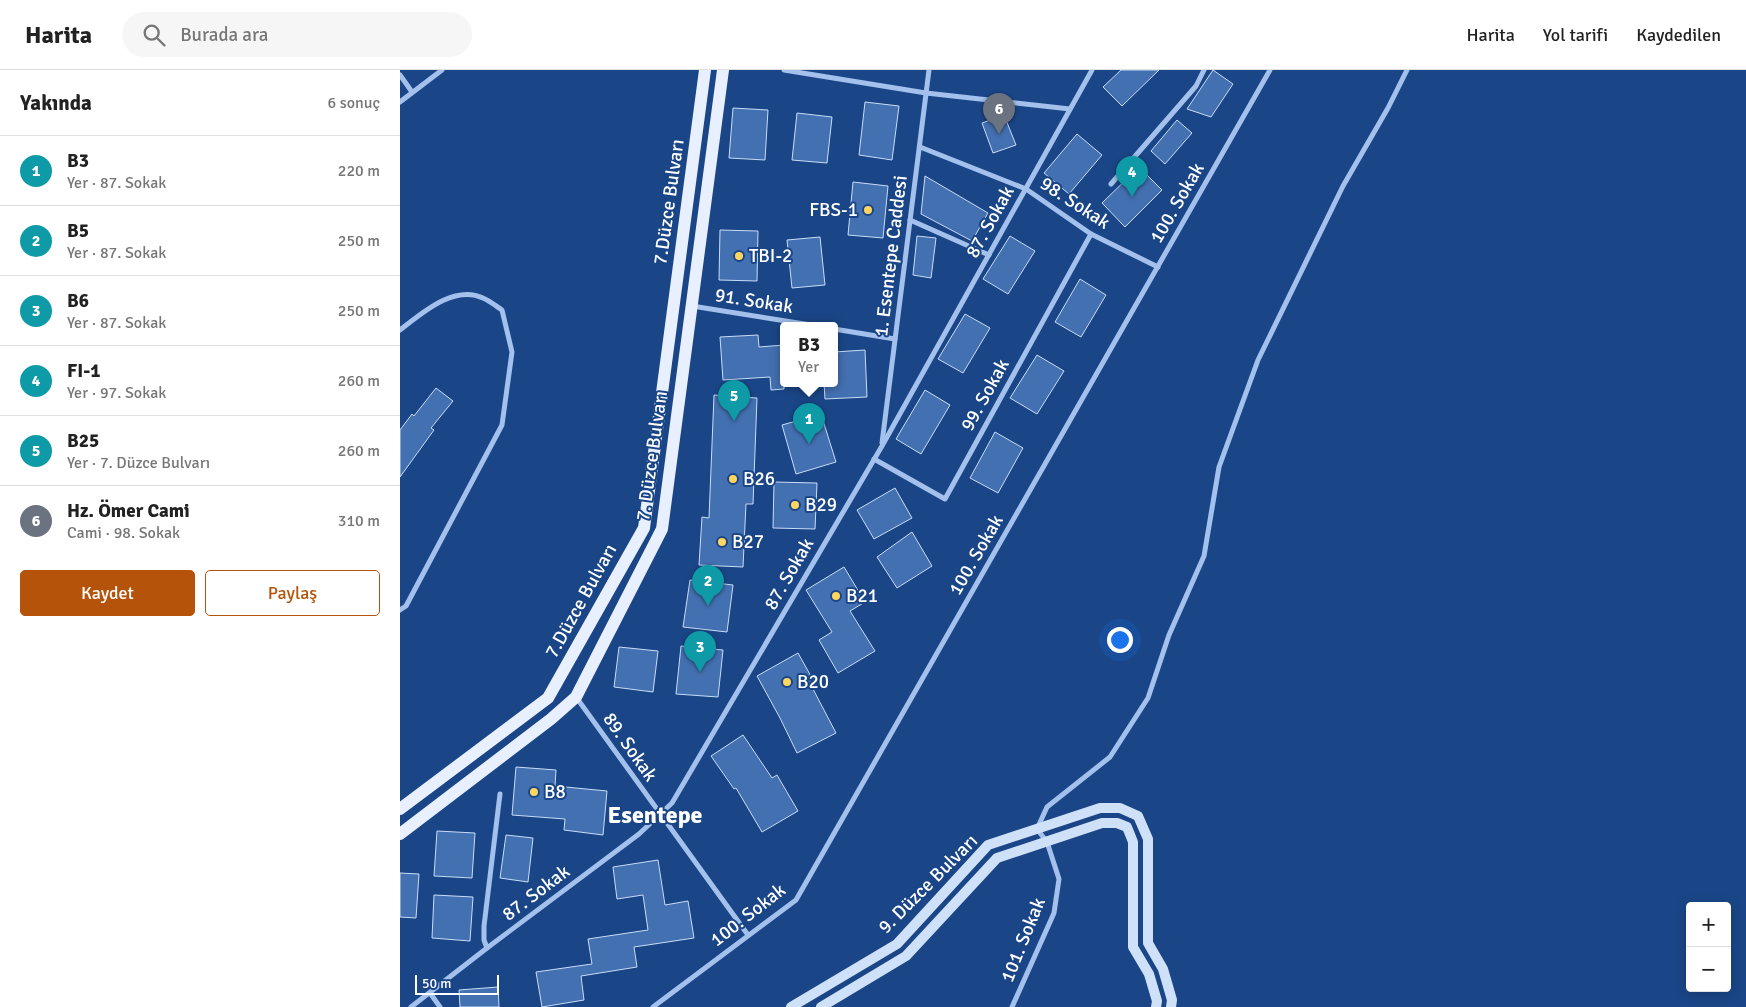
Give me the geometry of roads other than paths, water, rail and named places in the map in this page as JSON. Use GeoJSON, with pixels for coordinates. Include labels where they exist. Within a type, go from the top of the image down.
{"type":"FeatureCollection","features":[{"type":"Feature","properties":{"kind":"main road","name":"7.Düzce Bulvarı"},"geometry":{"type":"LineString","coordinates":[[400,809],[548,698],[644,528],[706,70]]}},
{"type":"Feature","properties":{"kind":"main road","name":"7. Düzce Bulvarı"},"geometry":{"type":"LineString","coordinates":[[400,834],[551,719],[576,697],[662,529],[723,70]]}},
{"type":"Feature","properties":{"kind":"main road","name":"9. Düzce Bulvarı"},"geometry":{"type":"LineString","coordinates":[[792,1007],[897,944],[988,845],[1100,808],[1120,808],[1138,816],[1148,839],[1148,943],[1163,969],[1172,1000],[1171,1007]]}},
{"type":"Feature","properties":{"kind":"main road","name":"9. Düzce Bulvarı"},"geometry":{"type":"LineString","coordinates":[[821,1007],[906,956],[997,858],[1102,823],[1117,823],[1127,827],[1133,842],[1133,947],[1149,974],[1157,1001],[1156,1007]]}},
{"type":"Feature","properties":{"kind":"street"},"geometry":{"type":"LineString","coordinates":[[400,102],[442,70]]}},
{"type":"Feature","properties":{"kind":"street"},"geometry":{"type":"LineString","coordinates":[[784,70],[926,93],[1070,109]]}},
{"type":"Feature","properties":{"kind":"street","name":"1. Esentepe Caddesi"},"geometry":{"type":"LineString","coordinates":[[882,446],[929,70]]}},
{"type":"Feature","properties":{"kind":"street","name":"87. Sokak"},"geometry":{"type":"LineString","coordinates":[[411,1007],[639,834],[672,803],[882,446],[1092,70]]}},
{"type":"Feature","properties":{"kind":"street"},"geometry":{"type":"LineString","coordinates":[[1111,184],[1196,86],[1204,70]]}},
{"type":"Feature","properties":{"kind":"street","name":"100. Sokak"},"geometry":{"type":"LineString","coordinates":[[653,1007],[796,900],[1270,70]]}},
{"type":"Feature","properties":{"kind":"street"},"geometry":{"type":"LineString","coordinates":[[1037,829],[1047,807],[1110,757],[1148,698],[1169,635],[1204,556],[1219,466],[1258,360],[1343,186],[1388,108],[1407,70]]}},
{"type":"Feature","properties":{"kind":"street"},"geometry":{"type":"LineString","coordinates":[[400,75],[412,92]]}},
{"type":"Feature","properties":{"kind":"street","name":"98. Sokak"},"geometry":{"type":"LineString","coordinates":[[920,146],[1026,189],[1091,234],[1158,267]]}},
{"type":"Feature","properties":{"kind":"street"},"geometry":{"type":"LineString","coordinates":[[910,220],[989,255]]}},
{"type":"Feature","properties":{"kind":"street","name":"99. Sokak"},"geometry":{"type":"LineString","coordinates":[[874,458],[945,499],[1091,234]]}},
{"type":"Feature","properties":{"kind":"street"},"geometry":{"type":"LineString","coordinates":[[400,330],[429,308],[458,294],[481,297],[502,310],[512,352],[502,425],[406,606],[400,610]]}},
{"type":"Feature","properties":{"kind":"street","name":"91. Sokak"},"geometry":{"type":"LineString","coordinates":[[692,306],[792,322]]}},
{"type":"Feature","properties":{"kind":"street"},"geometry":{"type":"LineString","coordinates":[[838,330],[895,339]]}},
{"type":"Feature","properties":{"kind":"street","name":"89. Sokak"},"geometry":{"type":"LineString","coordinates":[[576,697],[748,935]]}},
{"type":"Feature","properties":{"kind":"street"},"geometry":{"type":"LineString","coordinates":[[487,948],[484,940],[484,926],[500,794]]}},
{"type":"Feature","properties":{"kind":"street","name":"101. Sokak"},"geometry":{"type":"LineString","coordinates":[[1012,1007],[1054,913],[1059,878],[1047,842],[1037,829]]}},
{"type":"Feature","properties":{"kind":"street"},"geometry":{"type":"LineString","coordinates":[[430,993],[440,1007]]}},
{"type":"Feature","properties":{"kind":"place","name":"Hz. Ömer Cami"},"geometry":{"type":"Point","coordinates":[999,134]}},
{"type":"Feature","properties":{"kind":"place","name":"FI-1"},"geometry":{"type":"Point","coordinates":[1132,197]}},
{"type":"Feature","properties":{"kind":"place","name":"FBS-1"},"geometry":{"type":"Point","coordinates":[868,210]}},
{"type":"Feature","properties":{"kind":"place","name":"TBI-2"},"geometry":{"type":"Point","coordinates":[739,256]}},
{"type":"Feature","properties":{"kind":"place","name":"B25"},"geometry":{"type":"Point","coordinates":[734,421]}},
{"type":"Feature","properties":{"kind":"place","name":"B3"},"geometry":{"type":"Point","coordinates":[809,444]}},
{"type":"Feature","properties":{"kind":"place","name":"B26"},"geometry":{"type":"Point","coordinates":[733,479]}},
{"type":"Feature","properties":{"kind":"place","name":"B29"},"geometry":{"type":"Point","coordinates":[795,505]}},
{"type":"Feature","properties":{"kind":"place","name":"B27"},"geometry":{"type":"Point","coordinates":[722,542]}},
{"type":"Feature","properties":{"kind":"place","name":"B21"},"geometry":{"type":"Point","coordinates":[836,596]}},
{"type":"Feature","properties":{"kind":"place","name":"B5"},"geometry":{"type":"Point","coordinates":[708,606]}},
{"type":"Feature","properties":{"kind":"place","name":"B6"},"geometry":{"type":"Point","coordinates":[700,672]}},
{"type":"Feature","properties":{"kind":"place","name":"B20"},"geometry":{"type":"Point","coordinates":[787,682]}},
{"type":"Feature","properties":{"kind":"place","name":"B8"},"geometry":{"type":"Point","coordinates":[534,792]}},
{"type":"Feature","properties":{"kind":"district","name":"Esentepe"},"geometry":{"type":"Point","coordinates":[655,815]}}]}
